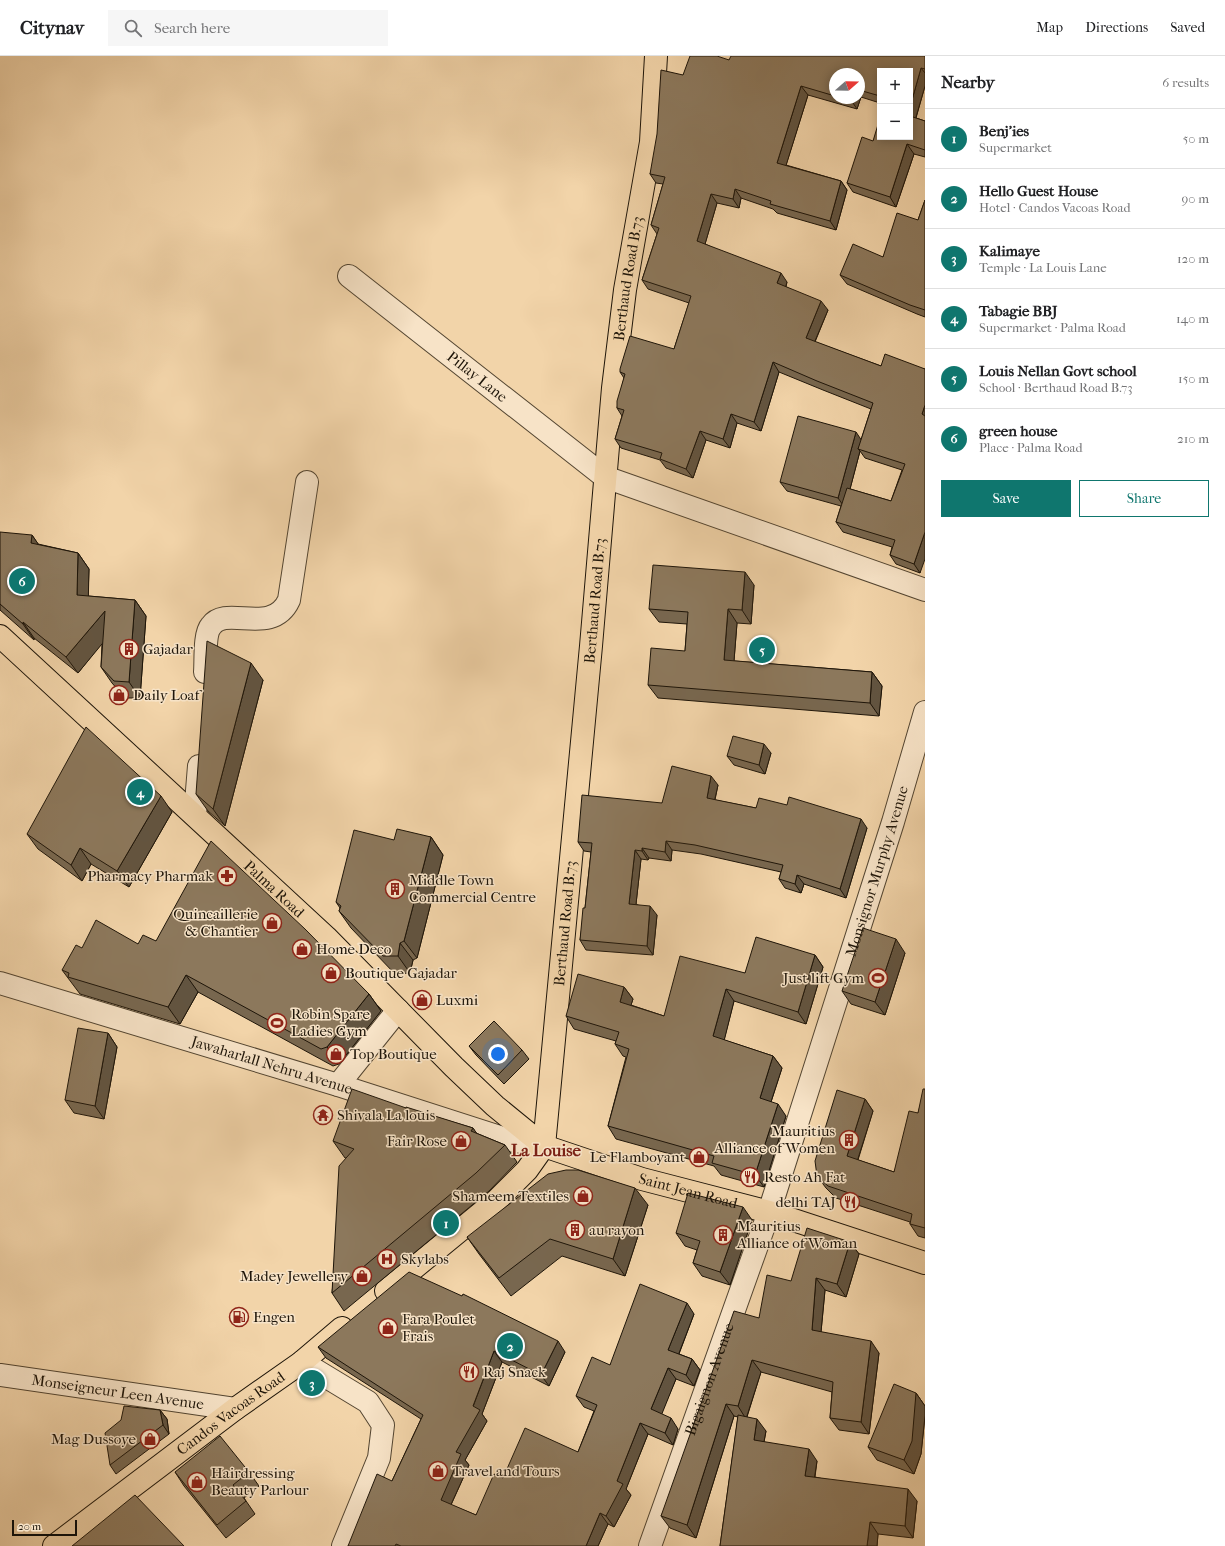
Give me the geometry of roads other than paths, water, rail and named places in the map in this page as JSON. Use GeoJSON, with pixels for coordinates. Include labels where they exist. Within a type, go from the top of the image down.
{"type":"FeatureCollection","features":[{"type":"Feature","properties":{"kind":"main road","name":"Berthaud Road B.73"},"geometry":{"type":"LineString","coordinates":[[544,1146],[591,646],[613,388],[625,290],[651,142],[656,56]]}},
{"type":"Feature","properties":{"kind":"main road","name":"Palma Road"},"geometry":{"type":"LineString","coordinates":[[0,636],[326,937],[454,1067],[495,1106],[544,1146]]}},
{"type":"Feature","properties":{"kind":"main road","name":"Saint Jean Road"},"geometry":{"type":"LineString","coordinates":[[544,1146],[642,1179],[769,1212],[925,1263]]}},
{"type":"Feature","properties":{"kind":"main road"},"geometry":{"type":"LineString","coordinates":[[373,1302],[497,1200],[527,1170],[544,1146]]}},
{"type":"Feature","properties":{"kind":"main road"},"geometry":{"type":"LineString","coordinates":[[569,1176],[584,1173],[642,1179]]}},
{"type":"Feature","properties":{"kind":"main road"},"geometry":{"type":"LineString","coordinates":[[497,1200],[544,1182]]}},
{"type":"Feature","properties":{"kind":"main road","name":"Candos Vacoas Road"},"geometry":{"type":"LineString","coordinates":[[54,1546],[235,1409],[302,1362],[355,1317]]}},
{"type":"Feature","properties":{"kind":"street","name":"Pillay Lane"},"geometry":{"type":"LineString","coordinates":[[350,276],[605,477],[925,590]]}},
{"type":"Feature","properties":{"kind":"street"},"geometry":{"type":"LineString","coordinates":[[204,688],[208,632],[211,626],[224,618],[270,618],[285,608],[290,600],[307,482]]}},
{"type":"Feature","properties":{"kind":"street","name":"Monsignor Murphy Avenue"},"geometry":{"type":"LineString","coordinates":[[769,1212],[893,822],[925,712]]}},
{"type":"Feature","properties":{"kind":"street"},"geometry":{"type":"LineString","coordinates":[[195,815],[200,744]]}},
{"type":"Feature","properties":{"kind":"street","name":"Jawaharlall Nehru Avenue"},"geometry":{"type":"LineString","coordinates":[[0,983],[338,1085],[509,1140],[544,1146]]}},
{"type":"Feature","properties":{"kind":"street"},"geometry":{"type":"LineString","coordinates":[[338,1085],[398,1010]]}},
{"type":"Feature","properties":{"kind":"street","name":"Bigaignon Avenue"},"geometry":{"type":"LineString","coordinates":[[650,1546],[769,1212]]}},
{"type":"Feature","properties":{"kind":"street"},"geometry":{"type":"LineString","coordinates":[[302,1362],[368,1402],[384,1425],[379,1458],[343,1546]]}},
{"type":"Feature","properties":{"kind":"street","name":"Monseigneur Leen Avenue"},"geometry":{"type":"LineString","coordinates":[[0,1375],[235,1409]]}},
{"type":"Feature","properties":{"kind":"place","name":"green house"},"geometry":{"type":"Point","coordinates":[22,581]}},
{"type":"Feature","properties":{"kind":"place","name":"Gajadar"},"geometry":{"type":"Point","coordinates":[129,649]}},
{"type":"Feature","properties":{"kind":"place","name":"Louis Nellan Govt school"},"geometry":{"type":"Point","coordinates":[762,650]}},
{"type":"Feature","properties":{"kind":"place","name":"Daily Loaf"},"geometry":{"type":"Point","coordinates":[119,695]}},
{"type":"Feature","properties":{"kind":"place","name":"Tabagie BBJ"},"geometry":{"type":"Point","coordinates":[140,792]}},
{"type":"Feature","properties":{"kind":"place","name":"Pharmacy Pharmak"},"geometry":{"type":"Point","coordinates":[227,876]}},
{"type":"Feature","properties":{"kind":"place","name":"Middle Town Commercial Centre"},"geometry":{"type":"Point","coordinates":[395,889]}},
{"type":"Feature","properties":{"kind":"place","name":"Quincaillerie & Chantier"},"geometry":{"type":"Point","coordinates":[272,923]}},
{"type":"Feature","properties":{"kind":"place","name":"Home Deco"},"geometry":{"type":"Point","coordinates":[302,949]}},
{"type":"Feature","properties":{"kind":"place","name":"Boutique Gajadar"},"geometry":{"type":"Point","coordinates":[331,973]}},
{"type":"Feature","properties":{"kind":"place","name":"Just lift Gym"},"geometry":{"type":"Point","coordinates":[878,978]}},
{"type":"Feature","properties":{"kind":"place","name":"Luxmi"},"geometry":{"type":"Point","coordinates":[422,1000]}},
{"type":"Feature","properties":{"kind":"place","name":"Robin Spare Ladies Gym"},"geometry":{"type":"Point","coordinates":[277,1023]}},
{"type":"Feature","properties":{"kind":"place","name":"Top Boutique"},"geometry":{"type":"Point","coordinates":[336,1054]}},
{"type":"Feature","properties":{"kind":"place","name":"Shivala La louis"},"geometry":{"type":"Point","coordinates":[323,1115]}},
{"type":"Feature","properties":{"kind":"place","name":"Mauritius Alliance of Women"},"geometry":{"type":"Point","coordinates":[849,1140]}},
{"type":"Feature","properties":{"kind":"place","name":"Fair Rose"},"geometry":{"type":"Point","coordinates":[461,1141]}},
{"type":"Feature","properties":{"kind":"place","name":"Le Flamboyant"},"geometry":{"type":"Point","coordinates":[699,1157]}},
{"type":"Feature","properties":{"kind":"place","name":"Resto Ah Fat"},"geometry":{"type":"Point","coordinates":[750,1177]}},
{"type":"Feature","properties":{"kind":"place","name":"Shameem Textiles"},"geometry":{"type":"Point","coordinates":[583,1196]}},
{"type":"Feature","properties":{"kind":"place","name":"delhi TAJ"},"geometry":{"type":"Point","coordinates":[850,1202]}},
{"type":"Feature","properties":{"kind":"place","name":"Benj'ies"},"geometry":{"type":"Point","coordinates":[446,1223]}},
{"type":"Feature","properties":{"kind":"place","name":"au rayon"},"geometry":{"type":"Point","coordinates":[575,1230]}},
{"type":"Feature","properties":{"kind":"place","name":"Mauritius Alliance of Woman"},"geometry":{"type":"Point","coordinates":[723,1235]}},
{"type":"Feature","properties":{"kind":"place","name":"Skylabs"},"geometry":{"type":"Point","coordinates":[387,1259]}},
{"type":"Feature","properties":{"kind":"place","name":"Madey Jewellery"},"geometry":{"type":"Point","coordinates":[362,1276]}},
{"type":"Feature","properties":{"kind":"place","name":"Engen"},"geometry":{"type":"Point","coordinates":[239,1317]}},
{"type":"Feature","properties":{"kind":"place","name":"Fara Poulet Frais"},"geometry":{"type":"Point","coordinates":[388,1328]}},
{"type":"Feature","properties":{"kind":"place","name":"Hello Guest House"},"geometry":{"type":"Point","coordinates":[510,1346]}},
{"type":"Feature","properties":{"kind":"place","name":"Raj Snack"},"geometry":{"type":"Point","coordinates":[469,1372]}},
{"type":"Feature","properties":{"kind":"place","name":"Kalimaye"},"geometry":{"type":"Point","coordinates":[312,1383]}},
{"type":"Feature","properties":{"kind":"place","name":"Mag Dussoye"},"geometry":{"type":"Point","coordinates":[150,1439]}},
{"type":"Feature","properties":{"kind":"place","name":"Travel and Tours"},"geometry":{"type":"Point","coordinates":[438,1471]}},
{"type":"Feature","properties":{"kind":"place","name":"Hairdressing Beauty Parlour"},"geometry":{"type":"Point","coordinates":[197,1482]}},
{"type":"Feature","properties":{"kind":"district","name":"La Louise"},"geometry":{"type":"Point","coordinates":[546,1150]}}]}
